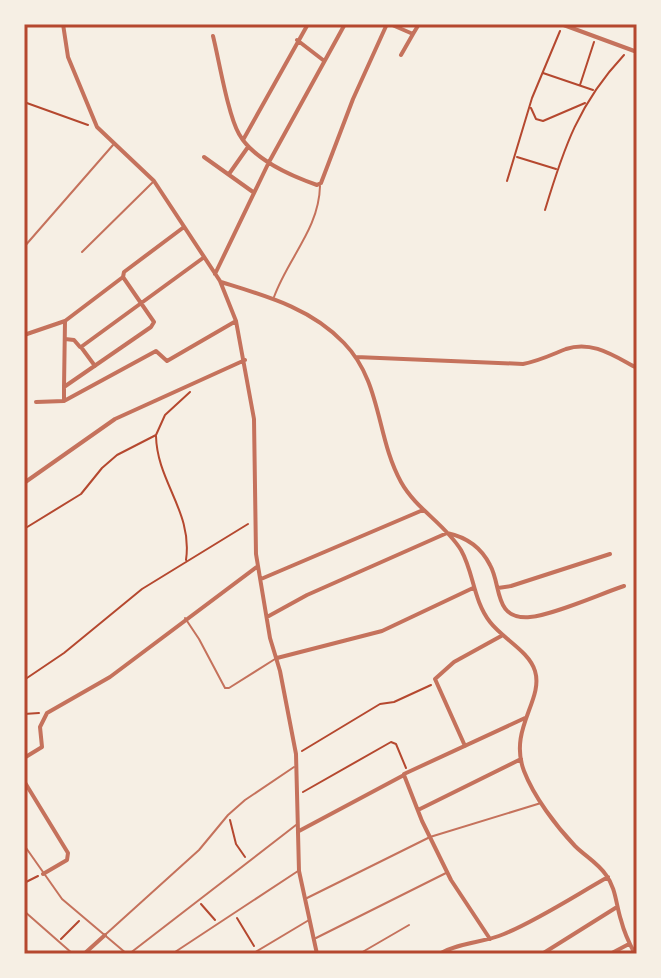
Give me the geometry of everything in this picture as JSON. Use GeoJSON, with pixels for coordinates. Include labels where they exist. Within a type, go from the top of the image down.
{"type":"FeatureCollection","features":[{"type":"Feature","properties":{"kind":"street"},"geometry":{"type":"LineString","coordinates":[[63,24],[68,57],[97,127],[154,181],[220,281],[236,321],[245,360],[254,429],[258,566],[296,754],[299,871],[317,954]]}},
{"type":"Feature","properties":{"kind":"street"},"geometry":{"type":"LineString","coordinates":[[243,140],[308,24]]}},
{"type":"Feature","properties":{"kind":"street"},"geometry":{"type":"LineString","coordinates":[[215,274],[253,192],[345,24]]}},
{"type":"Feature","properties":{"kind":"street"},"geometry":{"type":"LineString","coordinates":[[213,36],[237,131],[243,140],[269,162],[320,185],[353,99],[388,24],[413,34]]}},
{"type":"Feature","properties":{"kind":"street"},"geometry":{"type":"LineString","coordinates":[[401,55],[419,24]]}},
{"type":"Feature","properties":{"kind":"street"},"geometry":{"type":"LineString","coordinates":[[562,25],[637,52]]}},
{"type":"Feature","properties":{"kind":"street"},"geometry":{"type":"LineString","coordinates":[[297,40],[323,60]]}},
{"type":"Feature","properties":{"kind":"street"},"geometry":{"type":"LineString","coordinates":[[229,174],[249,147]]}},
{"type":"Feature","properties":{"kind":"street"},"geometry":{"type":"LineString","coordinates":[[204,157],[253,192]]}},
{"type":"Feature","properties":{"kind":"street"},"geometry":{"type":"LineString","coordinates":[[24,335],[65,321],[184,227]]}},
{"type":"Feature","properties":{"kind":"street"},"geometry":{"type":"LineString","coordinates":[[81,347],[203,258]]}},
{"type":"Feature","properties":{"kind":"street"},"geometry":{"type":"LineString","coordinates":[[64,387],[154,325],[123,277]]}},
{"type":"Feature","properties":{"kind":"street"},"geometry":{"type":"LineString","coordinates":[[220,281],[300,310],[325,326],[356,357],[374,392],[397,474],[408,493],[447,533],[465,558],[473,588],[485,614],[528,659],[535,672],[536,687],[520,741],[521,759],[528,780],[567,837],[608,877],[635,954]]}},
{"type":"Feature","properties":{"kind":"street"},"geometry":{"type":"LineString","coordinates":[[64,401],[65,321]]}},
{"type":"Feature","properties":{"kind":"street"},"geometry":{"type":"LineString","coordinates":[[36,402],[64,401],[156,351],[167,361],[236,321]]}},
{"type":"Feature","properties":{"kind":"street"},"geometry":{"type":"LineString","coordinates":[[65,339],[74,340],[95,366]]}},
{"type":"Feature","properties":{"kind":"street"},"geometry":{"type":"LineString","coordinates":[[356,357],[523,364],[570,348],[591,347],[599,348],[637,368]]}},
{"type":"Feature","properties":{"kind":"street"},"geometry":{"type":"LineString","coordinates":[[24,483],[115,419],[245,360]]}},
{"type":"Feature","properties":{"kind":"street"},"geometry":{"type":"LineString","coordinates":[[261,579],[423,510]]}},
{"type":"Feature","properties":{"kind":"street"},"geometry":{"type":"LineString","coordinates":[[267,617],[307,595],[447,533],[464,538],[477,548],[490,564],[504,607],[514,614],[526,617],[538,615],[624,586]]}},
{"type":"Feature","properties":{"kind":"street"},"geometry":{"type":"LineString","coordinates":[[497,588],[610,554]]}},
{"type":"Feature","properties":{"kind":"street"},"geometry":{"type":"LineString","coordinates":[[24,758],[42,747],[40,727],[47,713],[110,677],[258,566]]}},
{"type":"Feature","properties":{"kind":"street"},"geometry":{"type":"LineString","coordinates":[[276,658],[382,631],[473,588]]}},
{"type":"Feature","properties":{"kind":"street"},"geometry":{"type":"LineString","coordinates":[[465,746],[435,683],[436,677],[454,662],[503,635]]}},
{"type":"Feature","properties":{"kind":"street"},"geometry":{"type":"LineString","coordinates":[[298,832],[406,774],[525,718]]}},
{"type":"Feature","properties":{"kind":"street"},"geometry":{"type":"LineString","coordinates":[[418,810],[521,759]]}},
{"type":"Feature","properties":{"kind":"street"},"geometry":{"type":"LineString","coordinates":[[406,774],[418,810],[447,873],[490,939]]}},
{"type":"Feature","properties":{"kind":"street"},"geometry":{"type":"LineString","coordinates":[[24,781],[68,853],[67,860],[43,874]]}},
{"type":"Feature","properties":{"kind":"street"},"geometry":{"type":"LineString","coordinates":[[439,954],[511,931],[608,877]]}},
{"type":"Feature","properties":{"kind":"street"},"geometry":{"type":"LineString","coordinates":[[542,954],[617,907]]}},
{"type":"Feature","properties":{"kind":"street"},"geometry":{"type":"LineString","coordinates":[[84,954],[105,935]]}},
{"type":"Feature","properties":{"kind":"street"},"geometry":{"type":"LineString","coordinates":[[610,954],[629,944]]}},
{"type":"Feature","properties":{"kind":"lane"},"geometry":{"type":"LineString","coordinates":[[24,247],[114,144]]}},
{"type":"Feature","properties":{"kind":"lane"},"geometry":{"type":"LineString","coordinates":[[82,252],[154,181]]}},
{"type":"Feature","properties":{"kind":"lane"},"geometry":{"type":"LineString","coordinates":[[273,299],[281,278],[294,260],[315,218],[320,185]]}},
{"type":"Feature","properties":{"kind":"lane"},"geometry":{"type":"LineString","coordinates":[[185,618],[225,688],[276,658]]}},
{"type":"Feature","properties":{"kind":"lane"},"geometry":{"type":"LineString","coordinates":[[105,935],[199,850],[228,815],[297,765]]}},
{"type":"Feature","properties":{"kind":"lane"},"geometry":{"type":"LineString","coordinates":[[305,899],[430,837],[543,802]]}},
{"type":"Feature","properties":{"kind":"lane"},"geometry":{"type":"LineString","coordinates":[[24,845],[62,899],[128,954],[297,824]]}},
{"type":"Feature","properties":{"kind":"lane"},"geometry":{"type":"LineString","coordinates":[[172,954],[299,871]]}},
{"type":"Feature","properties":{"kind":"lane"},"geometry":{"type":"LineString","coordinates":[[314,939],[447,873]]}},
{"type":"Feature","properties":{"kind":"lane"},"geometry":{"type":"LineString","coordinates":[[24,911],[73,954]]}},
{"type":"Feature","properties":{"kind":"lane"},"geometry":{"type":"LineString","coordinates":[[252,954],[309,919]]}},
{"type":"Feature","properties":{"kind":"lane"},"geometry":{"type":"LineString","coordinates":[[359,954],[409,925]]}},
{"type":"Feature","properties":{"kind":"path"},"geometry":{"type":"LineString","coordinates":[[507,181],[562,25]]}},
{"type":"Feature","properties":{"kind":"path"},"geometry":{"type":"LineString","coordinates":[[580,86],[596,37]]}},
{"type":"Feature","properties":{"kind":"path"},"geometry":{"type":"LineString","coordinates":[[545,210],[570,135],[586,102],[630,49]]}},
{"type":"Feature","properties":{"kind":"path"},"geometry":{"type":"LineString","coordinates":[[543,73],[594,91]]}},
{"type":"Feature","properties":{"kind":"path"},"geometry":{"type":"LineString","coordinates":[[24,102],[63,118],[97,127]]}},
{"type":"Feature","properties":{"kind":"path"},"geometry":{"type":"LineString","coordinates":[[531,107],[536,119],[543,121],[586,102]]}},
{"type":"Feature","properties":{"kind":"path"},"geometry":{"type":"LineString","coordinates":[[515,156],[558,170]]}},
{"type":"Feature","properties":{"kind":"path"},"geometry":{"type":"LineString","coordinates":[[186,560],[186,526],[158,459],[156,435],[165,415],[205,377]]}},
{"type":"Feature","properties":{"kind":"path"},"geometry":{"type":"LineString","coordinates":[[24,529],[81,494],[117,455],[156,435]]}},
{"type":"Feature","properties":{"kind":"path"},"geometry":{"type":"LineString","coordinates":[[24,680],[64,653],[142,589],[255,519]]}},
{"type":"Feature","properties":{"kind":"path"},"geometry":{"type":"LineString","coordinates":[[296,754],[380,704],[394,702],[435,683]]}},
{"type":"Feature","properties":{"kind":"path"},"geometry":{"type":"LineString","coordinates":[[24,714],[47,713]]}},
{"type":"Feature","properties":{"kind":"path"},"geometry":{"type":"LineString","coordinates":[[297,795],[391,742],[396,744],[406,774]]}},
{"type":"Feature","properties":{"kind":"path"},"geometry":{"type":"LineString","coordinates":[[228,815],[234,827],[236,844],[248,861]]}},
{"type":"Feature","properties":{"kind":"path"},"geometry":{"type":"LineString","coordinates":[[24,883],[43,874]]}},
{"type":"Feature","properties":{"kind":"path"},"geometry":{"type":"LineString","coordinates":[[198,900],[218,924]]}},
{"type":"Feature","properties":{"kind":"path"},"geometry":{"type":"LineString","coordinates":[[234,913],[257,951]]}},
{"type":"Feature","properties":{"kind":"path"},"geometry":{"type":"LineString","coordinates":[[58,942],[83,917]]}}]}
